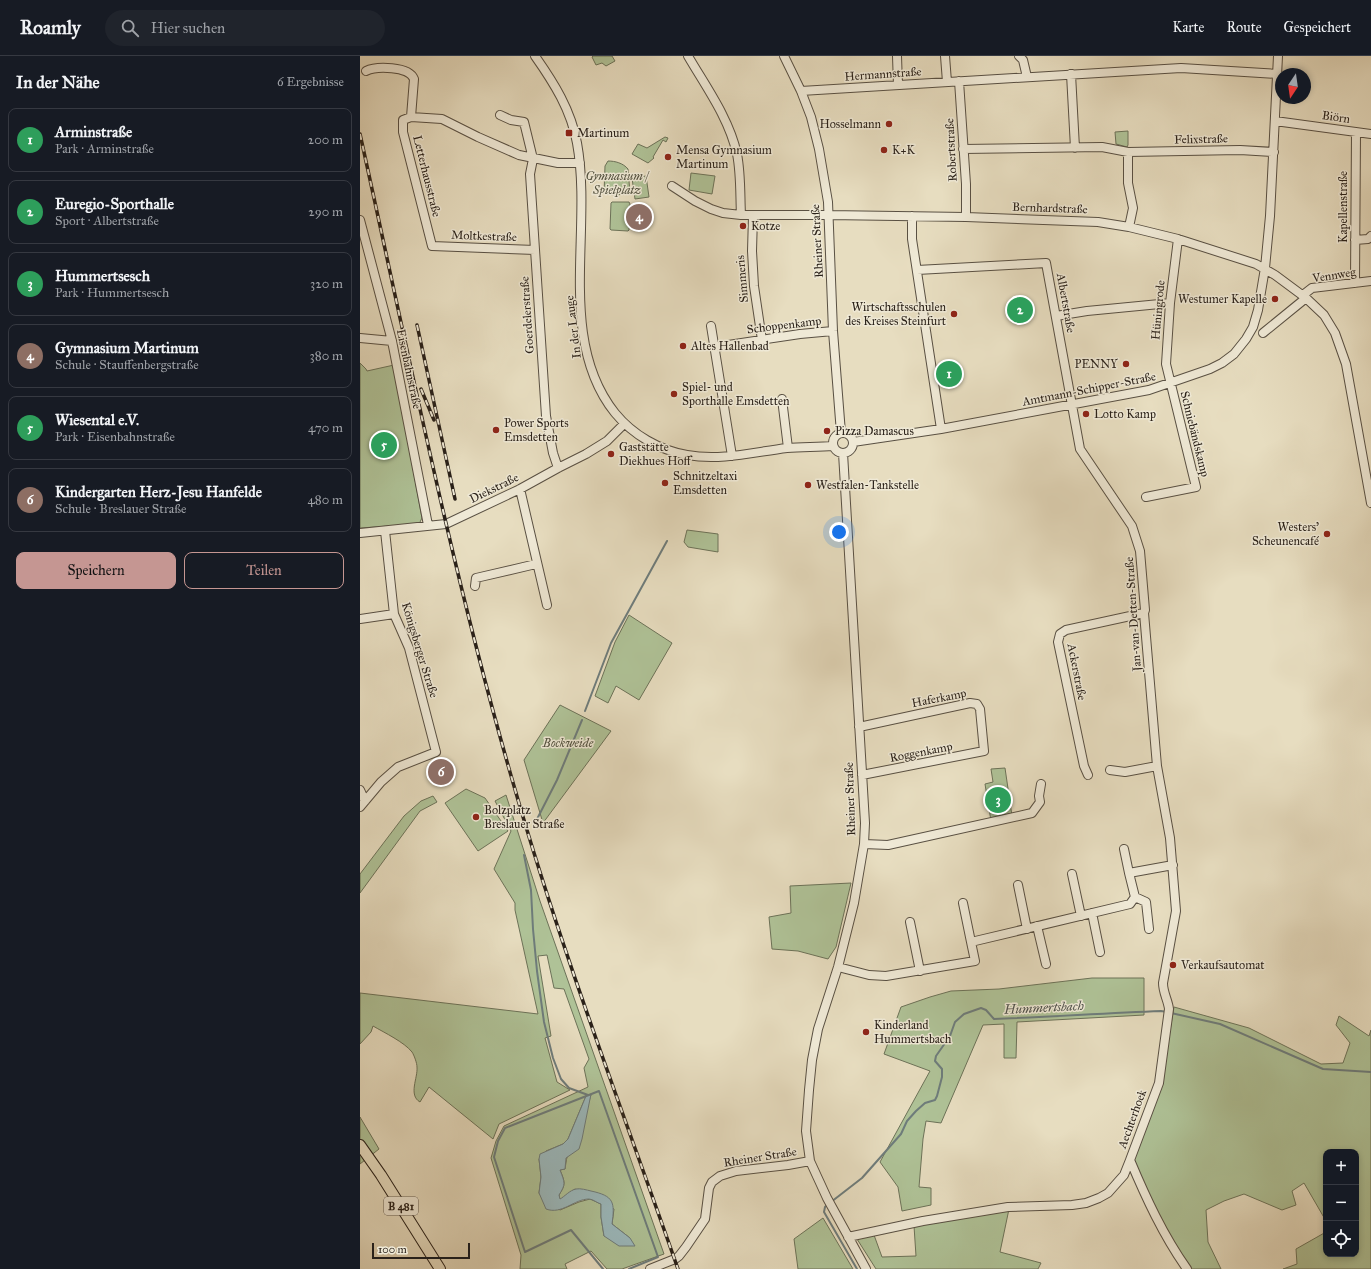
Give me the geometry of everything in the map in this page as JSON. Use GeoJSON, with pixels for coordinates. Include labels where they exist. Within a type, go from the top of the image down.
{"type":"FeatureCollection","features":[{"type":"Feature","properties":{"kind":"main road","name":"B 481"},"geometry":{"type":"LineString","coordinates":[[360,1145],[381,1175],[440,1269]]}},
{"type":"Feature","properties":{"kind":"street","name":"In der Lauge"},"geometry":{"type":"LineString","coordinates":[[535,56],[555,86],[568,110],[575,132],[580,163],[582,191],[581,307],[584,334],[591,369],[608,404],[624,424],[639,436],[676,453],[705,457],[732,456],[788,448],[833,446]]}},
{"type":"Feature","properties":{"kind":"street"},"geometry":{"type":"LineString","coordinates":[[688,56],[724,118],[732,138],[737,153],[739,167],[742,215]]}},
{"type":"Feature","properties":{"kind":"street","name":"Rheiner Straße"},"geometry":{"type":"LineString","coordinates":[[784,56],[802,91],[811,117],[819,149],[828,202],[833,331],[841,433]]}},
{"type":"Feature","properties":{"kind":"street"},"geometry":{"type":"LineString","coordinates":[[897,56],[898,85]]}},
{"type":"Feature","properties":{"kind":"street"},"geometry":{"type":"LineString","coordinates":[[945,56],[947,82]]}},
{"type":"Feature","properties":{"kind":"street"},"geometry":{"type":"LineString","coordinates":[[1019,56],[1023,60],[1027,77]]}},
{"type":"Feature","properties":{"kind":"street","name":"Amtmann-Schipper-Straße"},"geometry":{"type":"LineString","coordinates":[[1278,56],[1278,68]]}},
{"type":"Feature","properties":{"kind":"street","name":"Letterhausstraße"},"geometry":{"type":"LineString","coordinates":[[366,71],[373,68],[391,68],[408,73],[412,76],[414,79],[411,117]]}},
{"type":"Feature","properties":{"kind":"street","name":"Hermannstraße"},"geometry":{"type":"LineString","coordinates":[[802,91],[1180,68],[1275,74]]}},
{"type":"Feature","properties":{"kind":"street"},"geometry":{"type":"LineString","coordinates":[[1071,74],[1075,148]]}},
{"type":"Feature","properties":{"kind":"street","name":"Robertstraße"},"geometry":{"type":"LineString","coordinates":[[959,81],[966,184],[966,217]]}},
{"type":"Feature","properties":{"kind":"street","name":"Amtmann-Schipper-Straße"},"geometry":{"type":"LineString","coordinates":[[853,442],[941,429],[1149,390],[1210,369],[1234,354],[1253,327],[1258,310],[1265,268],[1276,104]]}},
{"type":"Feature","properties":{"kind":"street"},"geometry":{"type":"LineString","coordinates":[[500,115],[511,120],[524,122],[533,158]]}},
{"type":"Feature","properties":{"kind":"street","name":"Letterhausstraße"},"geometry":{"type":"LineString","coordinates":[[432,246],[403,132],[404,120],[411,117],[442,119],[519,155],[558,163],[580,163]]}},
{"type":"Feature","properties":{"kind":"street","name":"Biörn"},"geometry":{"type":"LineString","coordinates":[[1275,121],[1371,134]]}},
{"type":"Feature","properties":{"kind":"street","name":"Kapellenstraße"},"geometry":{"type":"LineString","coordinates":[[1355,283],[1356,132]]}},
{"type":"Feature","properties":{"kind":"street","name":"Felixstraße"},"geometry":{"type":"LineString","coordinates":[[964,149],[1102,147],[1128,152],[1240,150],[1274,152]]}},
{"type":"Feature","properties":{"kind":"street"},"geometry":{"type":"LineString","coordinates":[[1128,152],[1128,183],[1133,208],[1128,227]]}},
{"type":"Feature","properties":{"kind":"street","name":"Goerdelerstraße"},"geometry":{"type":"LineString","coordinates":[[533,158],[530,174],[546,416],[553,453],[558,468]]}},
{"type":"Feature","properties":{"kind":"street","name":"Bernhardstraße"},"geometry":{"type":"LineString","coordinates":[[672,186],[711,210],[723,213],[753,216],[912,216],[1098,222],[1128,227],[1178,239],[1265,268],[1304,296],[1324,315],[1334,333],[1346,364],[1371,503]]}},
{"type":"Feature","properties":{"kind":"street","name":"Simmeris"},"geometry":{"type":"LineString","coordinates":[[753,216],[752,252],[754,286],[762,340]]}},
{"type":"Feature","properties":{"kind":"street"},"geometry":{"type":"LineString","coordinates":[[912,216],[912,239],[941,429]]}},
{"type":"Feature","properties":{"kind":"street","name":"Eisenbahnstraße"},"geometry":{"type":"LineString","coordinates":[[360,220],[392,341],[428,525]]}},
{"type":"Feature","properties":{"kind":"street"},"geometry":{"type":"LineString","coordinates":[[1355,240],[1368,239],[1371,236]]}},
{"type":"Feature","properties":{"kind":"street","name":"Hüningrode"},"geometry":{"type":"LineString","coordinates":[[1170,384],[1166,364],[1170,303],[1178,239]]}},
{"type":"Feature","properties":{"kind":"street","name":"Moltkestraße"},"geometry":{"type":"LineString","coordinates":[[432,246],[535,250]]}},
{"type":"Feature","properties":{"kind":"street","name":"Albertstraße"},"geometry":{"type":"LineString","coordinates":[[917,270],[1046,263],[1072,405]]}},
{"type":"Feature","properties":{"kind":"street","name":"Vennweg"},"geometry":{"type":"LineString","coordinates":[[1263,333],[1312,288],[1371,281]]}},
{"type":"Feature","properties":{"kind":"street"},"geometry":{"type":"LineString","coordinates":[[1056,316],[1087,311],[1170,303]]}},
{"type":"Feature","properties":{"kind":"street"},"geometry":{"type":"LineString","coordinates":[[711,326],[732,456]]}},
{"type":"Feature","properties":{"kind":"street","name":"Schoppenkamp"},"geometry":{"type":"LineString","coordinates":[[715,347],[800,334],[833,331]]}},
{"type":"Feature","properties":{"kind":"street"},"geometry":{"type":"LineString","coordinates":[[360,338],[392,341]]}},
{"type":"Feature","properties":{"kind":"street","name":"Schniebändskamp"},"geometry":{"type":"LineString","coordinates":[[1146,497],[1196,487],[1170,384]]}},
{"type":"Feature","properties":{"kind":"street"},"geometry":{"type":"LineString","coordinates":[[782,399],[788,448]]}},
{"type":"Feature","properties":{"kind":"street","name":"Jan-van-Detten-Straße"},"geometry":{"type":"LineString","coordinates":[[1072,405],[1080,449],[1132,526],[1138,544],[1142,566],[1144,613],[1157,766],[1170,838],[1176,911],[1163,990]]}},
{"type":"Feature","properties":{"kind":"street","name":"Diekstraße"},"geometry":{"type":"LineString","coordinates":[[360,533],[446,524],[520,489],[586,454],[599,446],[624,424]]}},
{"type":"Feature","properties":{"kind":"street"},"geometry":{"type":"LineString","coordinates":[[841,433],[846,433],[849,435],[853,442],[850,450],[843,453],[837,451],[833,446],[834,437],[841,433]]}},
{"type":"Feature","properties":{"kind":"street","name":"Rheiner Straße"},"geometry":{"type":"LineString","coordinates":[[843,453],[865,823],[864,844],[854,903],[838,967],[818,1029],[812,1060],[806,1131],[810,1161],[827,1198],[866,1269]]}},
{"type":"Feature","properties":{"kind":"street"},"geometry":{"type":"LineString","coordinates":[[520,489],[536,564],[547,605]]}},
{"type":"Feature","properties":{"kind":"street","name":"Königsberger Straße"},"geometry":{"type":"LineString","coordinates":[[362,804],[381,782],[398,767],[436,752],[409,648],[394,614],[385,531]]}},
{"type":"Feature","properties":{"kind":"street"},"geometry":{"type":"LineString","coordinates":[[475,586],[476,578],[536,564]]}},
{"type":"Feature","properties":{"kind":"street","name":"Ackerstraße"},"geometry":{"type":"LineString","coordinates":[[1088,774],[1084,766],[1058,642],[1060,634],[1066,630],[1144,613]]}},
{"type":"Feature","properties":{"kind":"street"},"geometry":{"type":"LineString","coordinates":[[360,619],[394,614]]}},
{"type":"Feature","properties":{"kind":"street","name":"Haferkamp"},"geometry":{"type":"LineString","coordinates":[[859,727],[970,703],[977,704],[980,709],[984,751]]}},
{"type":"Feature","properties":{"kind":"street","name":"Roggenkamp"},"geometry":{"type":"LineString","coordinates":[[862,775],[984,751]]}},
{"type":"Feature","properties":{"kind":"street"},"geometry":{"type":"LineString","coordinates":[[1110,770],[1125,772],[1157,766]]}},
{"type":"Feature","properties":{"kind":"street"},"geometry":{"type":"LineString","coordinates":[[864,844],[888,845],[1032,813],[1040,802],[1039,796],[1041,784]]}},
{"type":"Feature","properties":{"kind":"street"},"geometry":{"type":"LineString","coordinates":[[360,790],[362,804]]}},
{"type":"Feature","properties":{"kind":"street"},"geometry":{"type":"LineString","coordinates":[[971,942],[1130,904],[1135,897],[1124,849]]}},
{"type":"Feature","properties":{"kind":"street"},"geometry":{"type":"LineString","coordinates":[[1129,873],[1173,864]]}},
{"type":"Feature","properties":{"kind":"street"},"geometry":{"type":"LineString","coordinates":[[1072,874],[1081,916]]}},
{"type":"Feature","properties":{"kind":"street"},"geometry":{"type":"LineString","coordinates":[[1018,886],[1027,929]]}},
{"type":"Feature","properties":{"kind":"street"},"geometry":{"type":"LineString","coordinates":[[1135,897],[1146,902],[1149,928]]}},
{"type":"Feature","properties":{"kind":"street"},"geometry":{"type":"LineString","coordinates":[[838,967],[869,975],[886,976],[975,961],[963,903]]}},
{"type":"Feature","properties":{"kind":"street"},"geometry":{"type":"LineString","coordinates":[[1092,913],[1100,952]]}},
{"type":"Feature","properties":{"kind":"street"},"geometry":{"type":"LineString","coordinates":[[910,922],[920,971]]}},
{"type":"Feature","properties":{"kind":"street"},"geometry":{"type":"LineString","coordinates":[[1037,926],[1046,964]]}},
{"type":"Feature","properties":{"kind":"street","name":"Aechterhoek"},"geometry":{"type":"LineString","coordinates":[[1163,990],[1169,1002],[1169,1013],[1159,1083],[1130,1160],[1148,1201],[1174,1252],[1187,1269]]}},
{"type":"Feature","properties":{"kind":"street"},"geometry":{"type":"LineString","coordinates":[[848,1237],[923,1221],[1008,1207],[1072,1205],[1086,1203],[1108,1193],[1124,1175],[1130,1160]]}},
{"type":"Feature","properties":{"kind":"street","name":"Rheiner Straße"},"geometry":{"type":"LineString","coordinates":[[650,1269],[671,1261],[679,1256],[701,1226],[706,1214],[709,1188],[712,1182],[720,1176],[736,1171],[810,1161]]}},
{"type":"Feature","properties":{"kind":"green space"},"geometry":{"type":"Polygon","coordinates":[[[612,56],[615,61],[606,66],[602,63],[596,65],[592,57],[612,56]]]}},
{"type":"Feature","properties":{"kind":"green space"},"geometry":{"type":"Polygon","coordinates":[[[1128,131],[1127,147],[1116,144],[1115,132],[1128,131]]]}},
{"type":"Feature","properties":{"kind":"green space"},"geometry":{"type":"Polygon","coordinates":[[[665,137],[668,138],[666,142],[663,140],[653,157],[654,158],[648,163],[632,154],[638,144],[647,148],[665,137]]]}},
{"type":"Feature","properties":{"kind":"green space","name":"Gymnasium / Spielplatz"},"geometry":{"type":"Polygon","coordinates":[[[608,161],[613,161],[624,165],[628,169],[630,193],[617,195],[604,194],[605,166],[608,161]]]}},
{"type":"Feature","properties":{"kind":"green space"},"geometry":{"type":"Polygon","coordinates":[[[691,173],[715,176],[712,194],[689,190],[691,173]]]}},
{"type":"Feature","properties":{"kind":"green space"},"geometry":{"type":"Polygon","coordinates":[[[646,176],[649,197],[635,199],[632,178],[646,176]]]}},
{"type":"Feature","properties":{"kind":"green space"},"geometry":{"type":"Polygon","coordinates":[[[612,202],[629,202],[628,231],[610,229],[612,202]]]}},
{"type":"Feature","properties":{"kind":"green space"},"geometry":{"type":"Polygon","coordinates":[[[360,363],[367,371],[394,365],[422,518],[419,524],[360,528],[360,363]]]}},
{"type":"Feature","properties":{"kind":"green space"},"geometry":{"type":"Polygon","coordinates":[[[958,364],[961,380],[939,384],[937,368],[958,364]]]}},
{"type":"Feature","properties":{"kind":"green space"},"geometry":{"type":"Polygon","coordinates":[[[687,530],[718,534],[718,552],[688,547],[684,542],[687,530]]]}},
{"type":"Feature","properties":{"kind":"green space"},"geometry":{"type":"Polygon","coordinates":[[[629,615],[672,643],[639,700],[616,686],[608,703],[595,696],[615,642],[629,615]]]}},
{"type":"Feature","properties":{"kind":"green space","name":"Bockweide"},"geometry":{"type":"Polygon","coordinates":[[[560,705],[611,731],[543,823],[524,760],[560,705]]]}},
{"type":"Feature","properties":{"kind":"green space"},"geometry":{"type":"Polygon","coordinates":[[[1005,768],[1012,816],[991,821],[985,784],[993,782],[991,769],[1005,768]]]}},
{"type":"Feature","properties":{"kind":"green space","name":"Bolzplatz Breslauer Straße"},"geometry":{"type":"Polygon","coordinates":[[[466,789],[485,798],[508,831],[478,851],[445,803],[466,789]]]}},
{"type":"Feature","properties":{"kind":"green space"},"geometry":{"type":"Polygon","coordinates":[[[506,795],[540,901],[664,1254],[622,1269],[607,1269],[591,1251],[565,1264],[567,1269],[520,1269],[521,1255],[491,1158],[496,1141],[504,1126],[588,1087],[584,1068],[589,1059],[564,989],[554,988],[547,955],[538,956],[551,1036],[545,1038],[557,1082],[570,1090],[499,1124],[493,1139],[429,1087],[420,1102],[416,1099],[414,1086],[417,1067],[412,1052],[409,1048],[373,1026],[371,1032],[360,1044],[360,993],[538,1014],[515,910],[515,903],[494,869],[511,831],[495,801],[506,795]],[[591,1095],[586,1096],[568,1139],[563,1144],[546,1151],[539,1159],[541,1177],[539,1193],[542,1198],[560,1210],[590,1199],[601,1204],[601,1217],[604,1236],[630,1238],[612,1224],[614,1209],[575,1189],[560,1200],[559,1195],[564,1183],[560,1170],[565,1169],[569,1150],[591,1095]]]}},
{"type":"Feature","properties":{"kind":"green space"},"geometry":{"type":"Polygon","coordinates":[[[433,796],[437,802],[420,811],[360,893],[360,874],[404,816],[421,801],[433,796]]]}},
{"type":"Feature","properties":{"kind":"green space"},"geometry":{"type":"Polygon","coordinates":[[[851,883],[836,947],[828,959],[798,951],[772,949],[769,917],[791,913],[790,886],[851,883]]]}},
{"type":"Feature","properties":{"kind":"green space"},"geometry":{"type":"Polygon","coordinates":[[[1092,978],[1144,978],[1144,1015],[1017,1022],[1016,1058],[1004,1058],[1004,1024],[983,1025],[941,1123],[926,1121],[919,1187],[931,1188],[931,1205],[902,1211],[898,1187],[880,1162],[930,1071],[884,1054],[901,1007],[951,991],[999,989],[1092,978]]]}},
{"type":"Feature","properties":{"kind":"green space"},"geometry":{"type":"Polygon","coordinates":[[[1174,1007],[1249,1028],[1321,1064],[1343,1063],[1350,1043],[1336,1025],[1339,1016],[1369,1036],[1371,1030],[1371,1269],[1283,1269],[1297,1264],[1296,1249],[1323,1234],[1323,1257],[1359,1257],[1359,1149],[1323,1149],[1323,1216],[1304,1183],[1292,1191],[1296,1205],[1282,1210],[1244,1194],[1224,1201],[1206,1210],[1208,1242],[1221,1269],[1190,1269],[1158,1216],[1133,1159],[1161,1084],[1174,1007]]]}},
{"type":"Feature","properties":{"kind":"green space"},"geometry":{"type":"Polygon","coordinates":[[[360,1117],[379,1149],[360,1164],[360,1117]]]}},
{"type":"Feature","properties":{"kind":"green space"},"geometry":{"type":"Polygon","coordinates":[[[1009,1209],[1000,1252],[1041,1263],[1038,1269],[876,1269],[857,1239],[874,1235],[882,1257],[916,1256],[914,1226],[1009,1209]]]}},
{"type":"Feature","properties":{"kind":"green space"},"geometry":{"type":"Polygon","coordinates":[[[823,1218],[853,1269],[798,1269],[794,1239],[823,1218]]]}},
{"type":"Feature","properties":{"kind":"water"},"geometry":{"type":"Polygon","coordinates":[[[591,1094],[579,1149],[566,1158],[565,1169],[560,1170],[564,1183],[559,1195],[560,1199],[578,1189],[599,1193],[609,1198],[613,1205],[612,1224],[630,1238],[635,1246],[619,1246],[604,1236],[601,1217],[601,1204],[590,1199],[578,1201],[557,1210],[546,1209],[539,1193],[541,1177],[539,1159],[540,1154],[563,1144],[568,1139],[586,1096],[591,1094]]]}},
{"type":"Feature","properties":{"kind":"waterway"},"geometry":{"type":"LineString","coordinates":[[585,711],[611,643],[667,541]]}},
{"type":"Feature","properties":{"kind":"waterway"},"geometry":{"type":"LineString","coordinates":[[534,825],[557,780],[582,720]]}},
{"type":"Feature","properties":{"kind":"waterway"},"geometry":{"type":"LineString","coordinates":[[524,855],[531,890],[537,971],[544,1022],[553,1058],[561,1079],[569,1088],[588,1095]]}},
{"type":"Feature","properties":{"kind":"waterway","name":"Hummertsbach"},"geometry":{"type":"LineString","coordinates":[[831,1202],[862,1178],[901,1134],[907,1121],[916,1111],[925,1103],[935,1100],[942,1077],[942,1069],[935,1061],[936,1056],[950,1036],[955,1022],[964,1014],[981,1008],[986,1010],[994,1019],[1161,1011],[1167,1012]]}},
{"type":"Feature","properties":{"kind":"waterway","name":"Hummertsbach"},"geometry":{"type":"LineString","coordinates":[[1171,1013],[1220,1024],[1323,1069],[1371,1072]]}},
{"type":"Feature","properties":{"kind":"waterway"},"geometry":{"type":"LineString","coordinates":[[603,1269],[571,1230],[525,1252],[494,1157],[498,1141],[505,1128],[599,1091],[658,1257],[629,1269]]}},
{"type":"Feature","properties":{"kind":"waterway","name":"Hummertsbach"},"geometry":{"type":"LineString","coordinates":[[828,1204],[825,1207],[824,1212],[857,1269]]}},
{"type":"Feature","properties":{"kind":"railway"},"geometry":{"type":"LineString","coordinates":[[360,134],[413,380],[451,543],[514,786],[532,847],[572,969],[678,1269]]}},
{"type":"Feature","properties":{"kind":"railway"},"geometry":{"type":"LineString","coordinates":[[417,325],[455,499]]}},
{"type":"Feature","properties":{"kind":"railway"},"geometry":{"type":"LineString","coordinates":[[421,389],[434,420]]}},
{"type":"Feature","properties":{"kind":"place","name":"Hosselmann"},"geometry":{"type":"Point","coordinates":[889,124]}},
{"type":"Feature","properties":{"kind":"place","name":"Martinum"},"geometry":{"type":"Point","coordinates":[569,133]}},
{"type":"Feature","properties":{"kind":"place","name":"K+K"},"geometry":{"type":"Point","coordinates":[884,150]}},
{"type":"Feature","properties":{"kind":"place","name":"Mensa Gymnasium Martinum"},"geometry":{"type":"Point","coordinates":[668,157]}},
{"type":"Feature","properties":{"kind":"place","name":"Gymnasium Martinum"},"geometry":{"type":"Point","coordinates":[639,217]}},
{"type":"Feature","properties":{"kind":"place","name":"Kotze"},"geometry":{"type":"Point","coordinates":[743,226]}},
{"type":"Feature","properties":{"kind":"place","name":"Westumer Kapelle"},"geometry":{"type":"Point","coordinates":[1275,299]}},
{"type":"Feature","properties":{"kind":"place","name":"Euregio-Sporthalle"},"geometry":{"type":"Point","coordinates":[1020,310]}},
{"type":"Feature","properties":{"kind":"place","name":"Wirtschaftsschulen des Kreises Steinfurt"},"geometry":{"type":"Point","coordinates":[954,314]}},
{"type":"Feature","properties":{"kind":"place","name":"Altes Hallenbad"},"geometry":{"type":"Point","coordinates":[683,346]}},
{"type":"Feature","properties":{"kind":"place","name":"PENNY"},"geometry":{"type":"Point","coordinates":[1126,364]}},
{"type":"Feature","properties":{"kind":"place","name":"Arminstraße"},"geometry":{"type":"Point","coordinates":[949,374]}},
{"type":"Feature","properties":{"kind":"place","name":"Spiel- und Sporthalle Emsdetten"},"geometry":{"type":"Point","coordinates":[674,394]}},
{"type":"Feature","properties":{"kind":"place","name":"Lotto Kamp"},"geometry":{"type":"Point","coordinates":[1086,414]}},
{"type":"Feature","properties":{"kind":"place","name":"Power Sports Emsdetten"},"geometry":{"type":"Point","coordinates":[496,430]}},
{"type":"Feature","properties":{"kind":"place","name":"Pizza Damascus"},"geometry":{"type":"Point","coordinates":[827,431]}},
{"type":"Feature","properties":{"kind":"place","name":"Wiesental e.V."},"geometry":{"type":"Point","coordinates":[384,445]}},
{"type":"Feature","properties":{"kind":"place","name":"Gaststätte Diekhues Hoff"},"geometry":{"type":"Point","coordinates":[611,454]}},
{"type":"Feature","properties":{"kind":"place","name":"Schnitzeltaxi Emsdetten"},"geometry":{"type":"Point","coordinates":[665,483]}},
{"type":"Feature","properties":{"kind":"place","name":"Westfalen-Tankstelle"},"geometry":{"type":"Point","coordinates":[808,485]}},
{"type":"Feature","properties":{"kind":"place","name":"Westers' Scheunencafé"},"geometry":{"type":"Point","coordinates":[1327,534]}},
{"type":"Feature","properties":{"kind":"place","name":"Kindergarten Herz-Jesu Hanfelde"},"geometry":{"type":"Point","coordinates":[441,772]}},
{"type":"Feature","properties":{"kind":"place","name":"Hummertsesch"},"geometry":{"type":"Point","coordinates":[998,800]}},
{"type":"Feature","properties":{"kind":"place","name":"Bolzplatz Breslauer Straße"},"geometry":{"type":"Point","coordinates":[476,817]}},
{"type":"Feature","properties":{"kind":"place","name":"Verkaufsautomat"},"geometry":{"type":"Point","coordinates":[1173,965]}},
{"type":"Feature","properties":{"kind":"place","name":"Kinderland Hummertsbach"},"geometry":{"type":"Point","coordinates":[866,1032]}}]}
